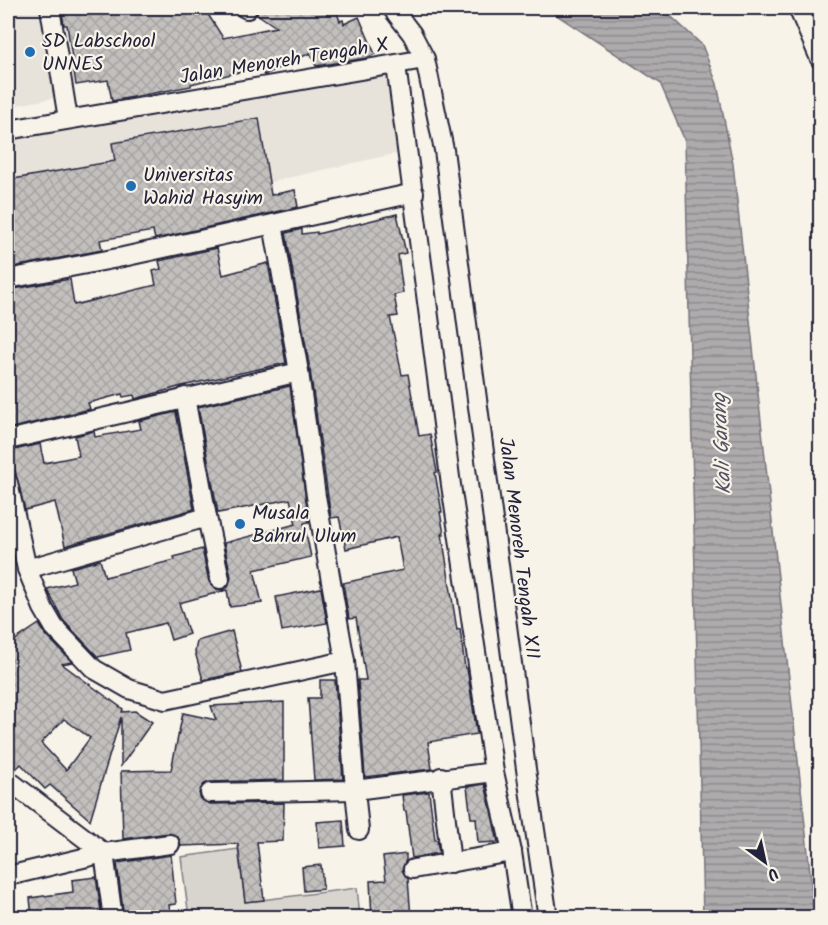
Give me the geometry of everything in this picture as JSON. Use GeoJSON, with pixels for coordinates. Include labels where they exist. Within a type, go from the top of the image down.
{"type":"FeatureCollection","features":[{"type":"Feature","properties":{"kind":"street"},"geometry":{"type":"LineString","coordinates":[[50,8],[68,119]]}},
{"type":"Feature","properties":{"kind":"street","name":"Jalan Menoreh Tengah XII"},"geometry":{"type":"LineString","coordinates":[[392,8],[412,34],[425,59],[444,150],[526,769],[548,918]]}},
{"type":"Feature","properties":{"kind":"street"},"geometry":{"type":"LineString","coordinates":[[798,8],[820,59]]}},
{"type":"Feature","properties":{"kind":"street","name":"Jalan Menoreh Tengah X"},"geometry":{"type":"LineString","coordinates":[[8,130],[425,59]]}},
{"type":"Feature","properties":{"kind":"street"},"geometry":{"type":"LineString","coordinates":[[396,65],[451,485],[494,772],[512,852],[522,918]]}},
{"type":"Feature","properties":{"kind":"street"},"geometry":{"type":"LineString","coordinates":[[8,279],[123,257],[414,193]]}},
{"type":"Feature","properties":{"kind":"street"},"geometry":{"type":"LineString","coordinates":[[273,224],[300,372],[316,496],[345,661],[359,830]]}},
{"type":"Feature","properties":{"kind":"street"},"geometry":{"type":"LineString","coordinates":[[8,440],[300,372]]}},
{"type":"Feature","properties":{"kind":"street"},"geometry":{"type":"LineString","coordinates":[[185,397],[220,579]]}},
{"type":"Feature","properties":{"kind":"street"},"geometry":{"type":"LineString","coordinates":[[8,483],[27,569],[43,608],[54,627],[94,669],[129,689],[165,700],[345,661]]}},
{"type":"Feature","properties":{"kind":"street"},"geometry":{"type":"LineString","coordinates":[[27,569],[207,518]]}},
{"type":"Feature","properties":{"kind":"street"},"geometry":{"type":"LineString","coordinates":[[210,793],[355,790],[441,777],[494,772]]}},
{"type":"Feature","properties":{"kind":"street"},"geometry":{"type":"LineString","coordinates":[[441,777],[451,863]]}},
{"type":"Feature","properties":{"kind":"street"},"geometry":{"type":"LineString","coordinates":[[8,780],[104,853],[113,918]]}},
{"type":"Feature","properties":{"kind":"street"},"geometry":{"type":"LineString","coordinates":[[8,876],[104,853],[170,843]]}},
{"type":"Feature","properties":{"kind":"street"},"geometry":{"type":"LineString","coordinates":[[413,869],[512,852]]}},
{"type":"Feature","properties":{"kind":"shaded area","name":"SD Labschool UNNES"},"geometry":{"type":"Polygon","coordinates":[[[8,8],[46,8],[59,97],[8,107],[8,8]]]}},
{"type":"Feature","properties":{"kind":"shaded area","name":"Universitas Wahid Hasyim"},"geometry":{"type":"Polygon","coordinates":[[[391,73],[403,152],[107,219],[8,237],[8,141],[391,73]]]}},
{"type":"Feature","properties":{"kind":"shaded area"},"geometry":{"type":"Polygon","coordinates":[[[238,849],[245,902],[357,888],[360,917],[189,917],[181,857],[238,849]]]}},
{"type":"Feature","properties":{"kind":"water","name":"Kali Garang"},"geometry":{"type":"Polygon","coordinates":[[[546,8],[662,8],[702,45],[717,84],[733,164],[815,917],[703,917],[685,141],[660,83],[546,8]]]}},
{"type":"Feature","properties":{"kind":"building"},"geometry":{"type":"Polygon","coordinates":[[[61,8],[204,8],[223,38],[276,27],[257,14],[258,8],[335,8],[340,21],[343,20],[344,24],[359,17],[375,54],[367,58],[316,66],[310,53],[264,75],[259,67],[191,84],[191,86],[112,101],[108,80],[76,85],[67,25],[64,25],[61,8]]]}},
{"type":"Feature","properties":{"kind":"building"},"geometry":{"type":"Polygon","coordinates":[[[259,118],[271,195],[295,190],[298,207],[155,239],[153,231],[100,240],[102,250],[8,268],[8,180],[115,161],[112,143],[259,118]]]}},
{"type":"Feature","properties":{"kind":"building"},"geometry":{"type":"Polygon","coordinates":[[[397,214],[406,253],[398,255],[403,293],[394,295],[398,316],[390,317],[402,375],[408,374],[419,436],[430,434],[457,630],[460,629],[477,734],[428,742],[432,769],[365,777],[358,680],[366,680],[356,618],[349,619],[343,583],[403,570],[397,537],[346,549],[339,517],[331,518],[310,370],[286,233],[302,229],[302,234],[317,232],[317,234],[397,214]]]}},
{"type":"Feature","properties":{"kind":"building"},"geometry":{"type":"Polygon","coordinates":[[[217,248],[223,275],[268,263],[286,363],[135,399],[134,395],[123,397],[122,394],[88,403],[90,409],[8,429],[8,290],[70,279],[74,305],[156,285],[153,271],[161,269],[159,261],[217,248]]]}},
{"type":"Feature","properties":{"kind":"building"},"geometry":{"type":"Polygon","coordinates":[[[290,386],[309,522],[304,523],[311,557],[254,570],[262,603],[230,607],[227,590],[179,603],[189,634],[171,640],[166,623],[126,633],[130,650],[98,657],[63,620],[47,589],[75,582],[71,568],[100,560],[105,577],[175,560],[174,557],[202,549],[209,582],[216,589],[222,590],[228,587],[231,577],[224,543],[296,524],[290,499],[218,513],[198,407],[290,386]]]}},
{"type":"Feature","properties":{"kind":"building"},"geometry":{"type":"Polygon","coordinates":[[[176,412],[194,509],[65,546],[55,502],[25,510],[10,451],[40,444],[44,463],[79,456],[75,436],[94,431],[95,437],[141,429],[139,421],[176,412]]]}},
{"type":"Feature","properties":{"kind":"building"},"geometry":{"type":"Polygon","coordinates":[[[321,588],[327,623],[282,631],[276,597],[321,588]]]}},
{"type":"Feature","properties":{"kind":"building"},"geometry":{"type":"Polygon","coordinates":[[[39,624],[46,635],[72,662],[62,664],[123,709],[122,712],[135,711],[152,722],[121,766],[121,717],[90,820],[50,785],[45,789],[21,764],[14,771],[8,769],[8,645],[39,624]],[[64,719],[41,743],[66,770],[90,738],[64,719]]]}},
{"type":"Feature","properties":{"kind":"building"},"geometry":{"type":"Polygon","coordinates":[[[232,631],[242,672],[203,680],[195,652],[197,641],[232,631]]]}},
{"type":"Feature","properties":{"kind":"building"},"geometry":{"type":"Polygon","coordinates":[[[320,680],[335,680],[343,779],[314,780],[308,698],[320,698],[320,680]]]}},
{"type":"Feature","properties":{"kind":"building"},"geometry":{"type":"Polygon","coordinates":[[[284,702],[284,780],[210,782],[204,784],[199,793],[201,799],[210,804],[284,803],[283,841],[257,842],[264,900],[245,902],[238,844],[181,846],[178,837],[169,833],[123,839],[121,771],[171,770],[183,713],[216,720],[211,706],[284,702]]]}},
{"type":"Feature","properties":{"kind":"building"},"geometry":{"type":"Polygon","coordinates":[[[485,784],[498,842],[478,843],[476,818],[471,818],[467,787],[485,784]]]}},
{"type":"Feature","properties":{"kind":"building"},"geometry":{"type":"Polygon","coordinates":[[[429,792],[435,840],[437,840],[439,853],[412,858],[402,795],[429,792]]]}},
{"type":"Feature","properties":{"kind":"building"},"geometry":{"type":"Polygon","coordinates":[[[343,820],[345,846],[319,848],[317,822],[343,820]]]}},
{"type":"Feature","properties":{"kind":"building"},"geometry":{"type":"Polygon","coordinates":[[[406,854],[402,870],[408,879],[411,918],[372,918],[370,881],[386,880],[383,857],[406,854]]]}},
{"type":"Feature","properties":{"kind":"building"},"geometry":{"type":"Polygon","coordinates":[[[171,855],[176,904],[169,905],[171,918],[124,918],[117,863],[171,855]]]}},
{"type":"Feature","properties":{"kind":"building"},"geometry":{"type":"Polygon","coordinates":[[[321,865],[323,889],[304,891],[302,867],[321,865]]]}},
{"type":"Feature","properties":{"kind":"building"},"geometry":{"type":"Polygon","coordinates":[[[96,877],[102,918],[32,918],[30,898],[73,892],[72,880],[96,877]]]}},
{"type":"Feature","properties":{"kind":"place","name":"SD Labschool UNNES"},"geometry":{"type":"Point","coordinates":[30,52]}},
{"type":"Feature","properties":{"kind":"place","name":"Universitas Wahid Hasyim"},"geometry":{"type":"Point","coordinates":[131,186]}},
{"type":"Feature","properties":{"kind":"place","name":"Musala Bahrul Ulum"},"geometry":{"type":"Point","coordinates":[240,524]}}]}
